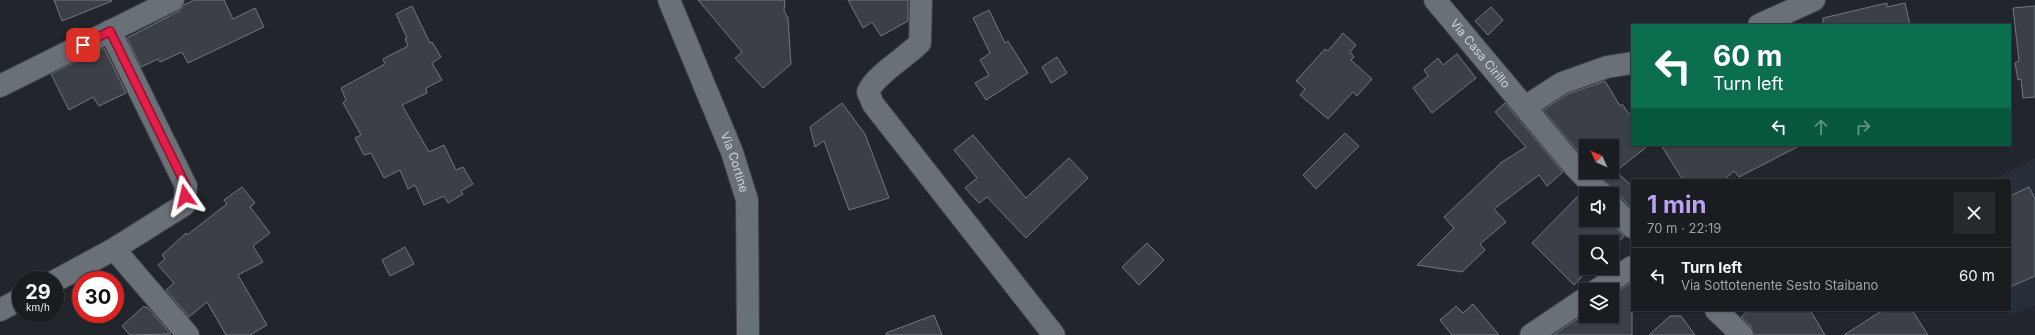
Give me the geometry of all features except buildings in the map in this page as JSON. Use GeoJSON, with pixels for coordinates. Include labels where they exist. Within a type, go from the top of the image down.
{"type":"FeatureCollection","features":[{"type":"Feature","properties":{"kind":"street"},"geometry":{"type":"LineString","coordinates":[[0,86],[173,0]]}},
{"type":"Feature","properties":{"kind":"street","name":"Via Cortine"},"geometry":{"type":"LineString","coordinates":[[669,0],[732,152],[747,200],[748,335]]}},
{"type":"Feature","properties":{"kind":"street"},"geometry":{"type":"LineString","coordinates":[[921,0],[920,43],[909,54],[871,84],[868,92],[873,104],[1054,335]]}},
{"type":"Feature","properties":{"kind":"street","name":"Via Casa Cirillo"},"geometry":{"type":"LineString","coordinates":[[1435,0],[1574,166],[1594,187]]}},
{"type":"Feature","properties":{"kind":"street"},"geometry":{"type":"LineString","coordinates":[[1761,24],[1814,0]]}},
{"type":"Feature","properties":{"kind":"street"},"geometry":{"type":"LineString","coordinates":[[64,276],[114,249],[184,205],[186,186],[110,31]]}},
{"type":"Feature","properties":{"kind":"street"},"geometry":{"type":"LineString","coordinates":[[1525,108],[1562,83],[1607,67],[1631,63]]}},
{"type":"Feature","properties":{"kind":"street"},"geometry":{"type":"LineString","coordinates":[[1619,213],[1631,226]]}},
{"type":"Feature","properties":{"kind":"street"},"geometry":{"type":"LineString","coordinates":[[114,249],[188,335]]}},
{"type":"Feature","properties":{"kind":"street"},"geometry":{"type":"LineString","coordinates":[[1608,283],[1631,268]]}},
{"type":"Feature","properties":{"kind":"street"},"geometry":{"type":"LineString","coordinates":[[1531,335],[1579,303]]}},
{"type":"Feature","properties":{"kind":"street"},"geometry":{"type":"LineString","coordinates":[[0,310],[12,304]]}},
{"type":"Feature","properties":{"kind":"street"},"geometry":{"type":"LineString","coordinates":[[1717,311],[1742,335]]}},
{"type":"Feature","properties":{"kind":"shaded area"},"geometry":{"type":"Polygon","coordinates":[[[2035,158],[2035,306],[2010,315],[2008,311],[2011,311],[2011,179],[1994,179],[2035,158]]]}},
{"type":"Feature","properties":{"kind":"route"},"geometry":{"type":"LineString","coordinates":[[83,45],[110,31],[186,186],[185,196]]}}]}
